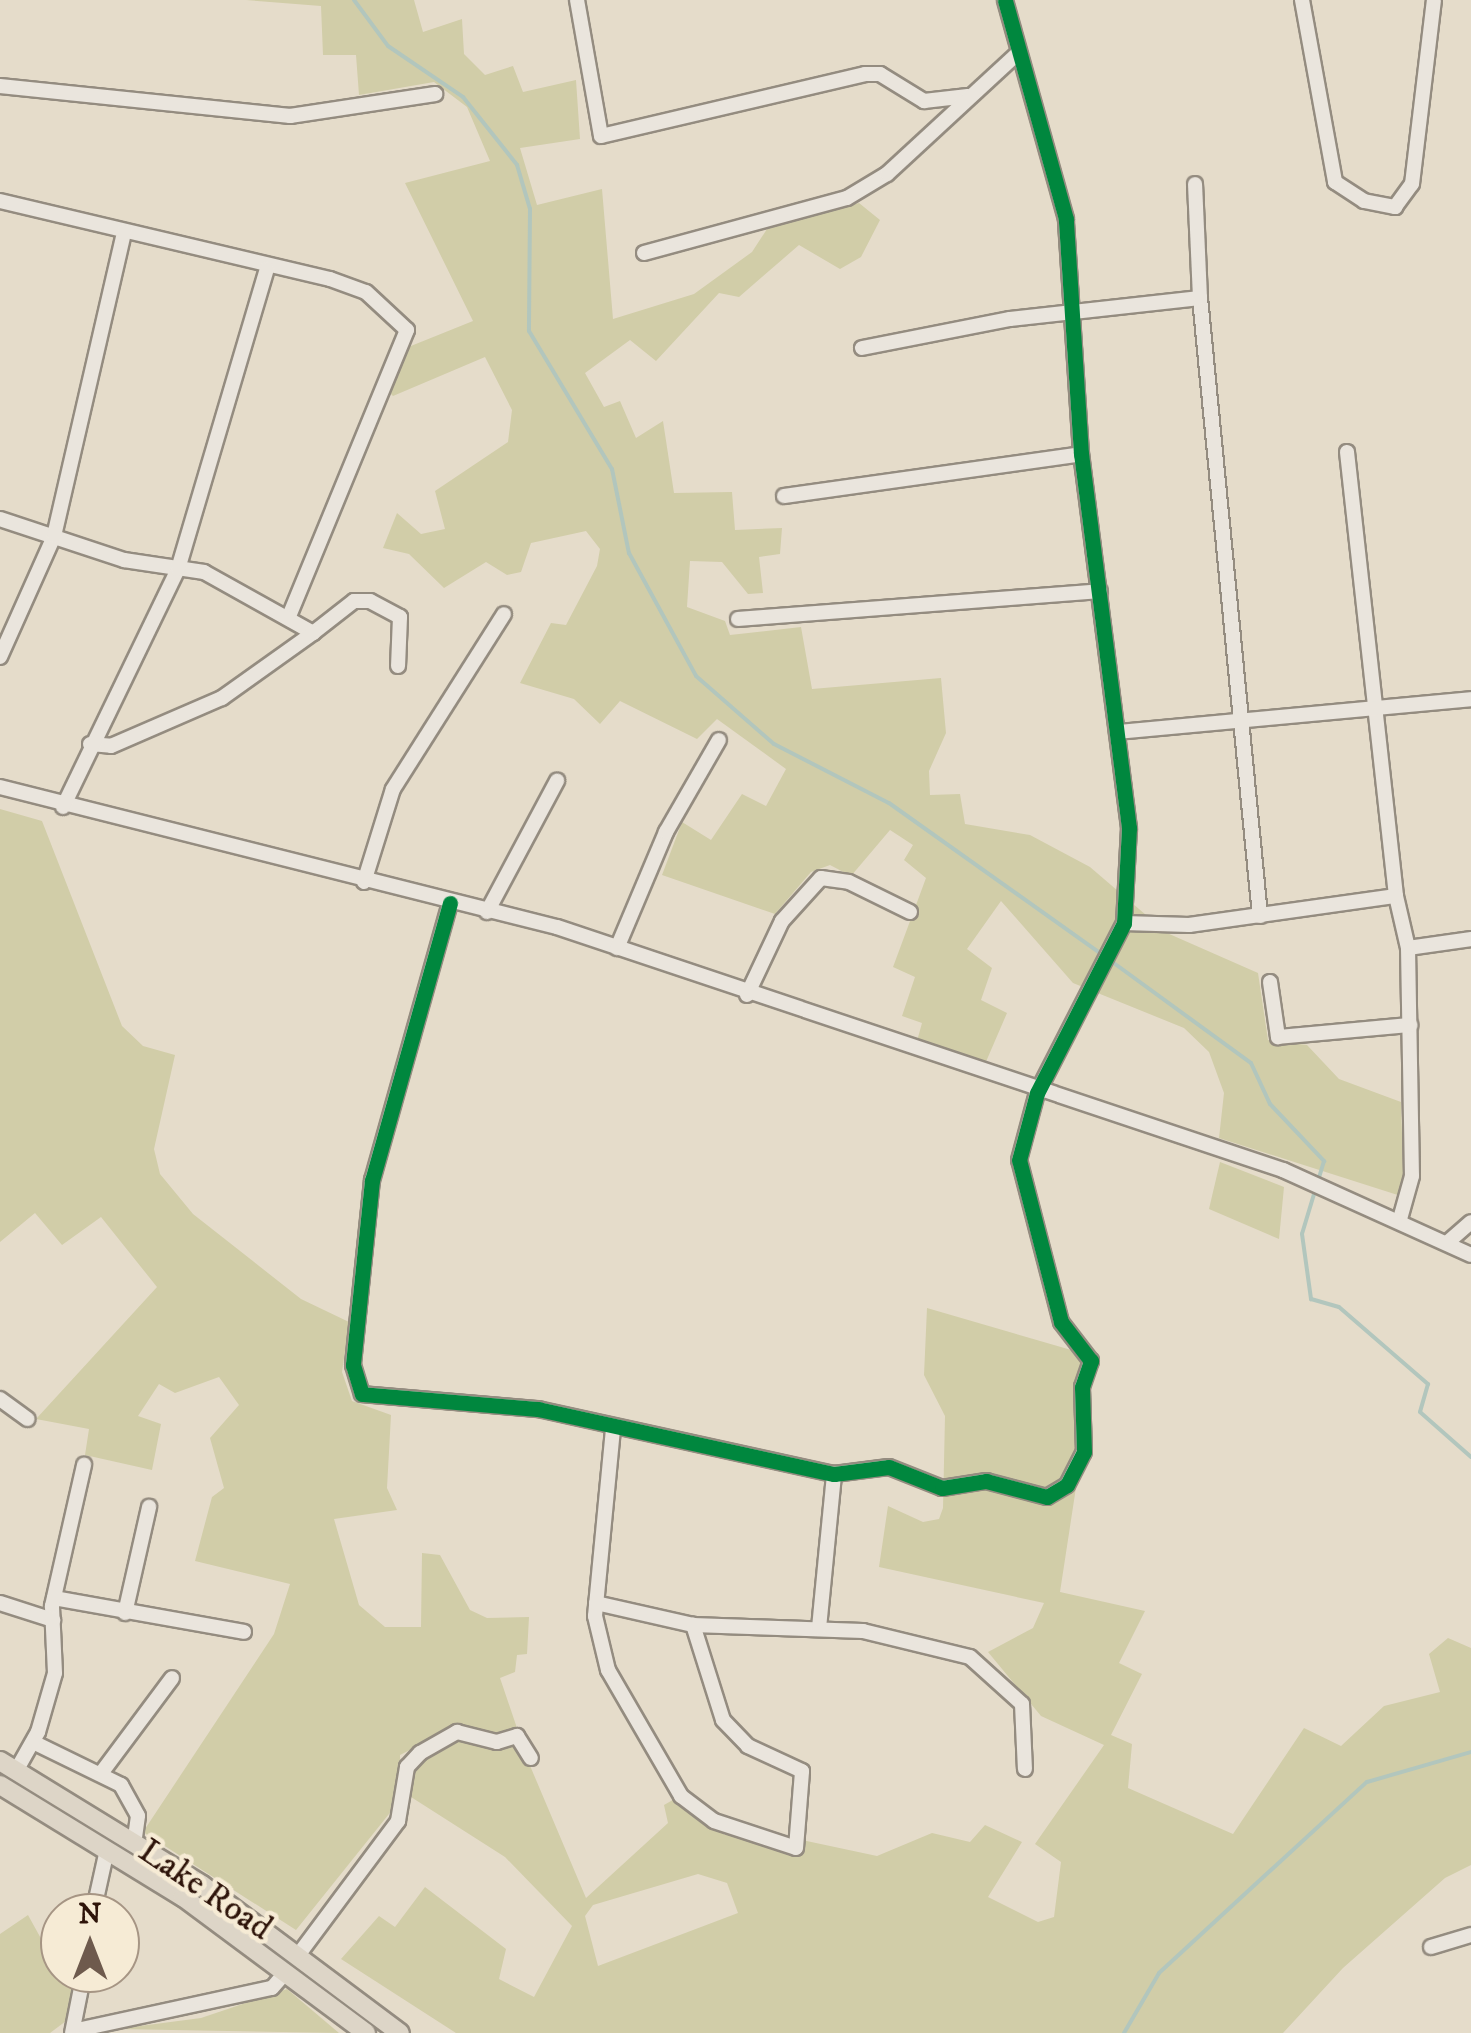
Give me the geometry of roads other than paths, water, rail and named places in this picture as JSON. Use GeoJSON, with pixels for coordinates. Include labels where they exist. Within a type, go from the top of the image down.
{"type":"FeatureCollection","features":[{"type":"Feature","properties":{"kind":"main road","name":"Lake Road"},"geometry":{"type":"LineString","coordinates":[[8,1766],[134,1843],[299,1954],[400,2033]]}},
{"type":"Feature","properties":{"kind":"main road","name":"Lake Road"},"geometry":{"type":"LineString","coordinates":[[0,1785],[107,1850],[366,2033]]}},
{"type":"Feature","properties":{"kind":"street"},"geometry":{"type":"LineString","coordinates":[[577,0],[601,136],[865,74],[880,74],[924,101],[968,96]]}},
{"type":"Feature","properties":{"kind":"street"},"geometry":{"type":"LineString","coordinates":[[450,904],[372,1180],[355,1382],[362,1394],[538,1409],[613,1429],[834,1474],[889,1467],[942,1488],[986,1481],[1047,1496],[1080,1464],[1090,1357],[1061,1322],[1019,1165],[1037,1094],[1124,923],[1130,828],[1081,454],[1066,219],[1016,55],[1005,0]]}},
{"type":"Feature","properties":{"kind":"street"},"geometry":{"type":"LineString","coordinates":[[1302,0],[1335,182],[1364,201],[1395,207],[1412,184],[1434,0]]}},
{"type":"Feature","properties":{"kind":"street"},"geometry":{"type":"LineString","coordinates":[[644,252],[847,198],[887,174],[1016,55]]}},
{"type":"Feature","properties":{"kind":"street"},"geometry":{"type":"LineString","coordinates":[[0,86],[290,116],[435,94]]}},
{"type":"Feature","properties":{"kind":"street"},"geometry":{"type":"LineString","coordinates":[[1196,184],[1200,298],[1260,916]]}},
{"type":"Feature","properties":{"kind":"street"},"geometry":{"type":"LineString","coordinates":[[0,200],[366,292],[408,330],[288,616]]}},
{"type":"Feature","properties":{"kind":"street"},"geometry":{"type":"LineString","coordinates":[[0,657],[54,536],[124,232]]}},
{"type":"Feature","properties":{"kind":"street"},"geometry":{"type":"LineString","coordinates":[[63,807],[90,744],[178,569],[267,269]]}},
{"type":"Feature","properties":{"kind":"street"},"geometry":{"type":"LineString","coordinates":[[862,348],[1010,319],[1071,318],[1200,298]]}},
{"type":"Feature","properties":{"kind":"street"},"geometry":{"type":"LineString","coordinates":[[1346,452],[1396,896],[1408,948],[1412,1176],[1400,1219]]}},
{"type":"Feature","properties":{"kind":"street"},"geometry":{"type":"LineString","coordinates":[[784,496],[1081,454]]}},
{"type":"Feature","properties":{"kind":"street"},"geometry":{"type":"LineString","coordinates":[[0,519],[178,569],[204,572],[314,633]]}},
{"type":"Feature","properties":{"kind":"street"},"geometry":{"type":"LineString","coordinates":[[738,619],[1100,591]]}},
{"type":"Feature","properties":{"kind":"street"},"geometry":{"type":"LineString","coordinates":[[90,744],[112,746],[222,698],[354,602],[370,601],[400,617],[398,666]]}},
{"type":"Feature","properties":{"kind":"street"},"geometry":{"type":"LineString","coordinates":[[364,882],[393,789],[504,614]]}},
{"type":"Feature","properties":{"kind":"street"},"geometry":{"type":"LineString","coordinates":[[1118,732],[1378,711],[1471,699]]}},
{"type":"Feature","properties":{"kind":"street"},"geometry":{"type":"LineString","coordinates":[[617,948],[666,832],[718,740]]}},
{"type":"Feature","properties":{"kind":"street"},"geometry":{"type":"LineString","coordinates":[[487,912],[557,781]]}},
{"type":"Feature","properties":{"kind":"street"},"geometry":{"type":"LineString","coordinates":[[0,787],[63,807],[617,948],[1037,1094],[1283,1170],[1400,1219],[1471,1255]]}},
{"type":"Feature","properties":{"kind":"street"},"geometry":{"type":"LineString","coordinates":[[747,995],[782,921],[821,878],[848,882],[910,912]]}},
{"type":"Feature","properties":{"kind":"street"},"geometry":{"type":"LineString","coordinates":[[1124,923],[1260,916],[1396,896]]}},
{"type":"Feature","properties":{"kind":"street"},"geometry":{"type":"LineString","coordinates":[[1408,948],[1471,939]]}},
{"type":"Feature","properties":{"kind":"street"},"geometry":{"type":"LineString","coordinates":[[1270,982],[1278,1038],[1410,1025]]}},
{"type":"Feature","properties":{"kind":"street"},"geometry":{"type":"LineString","coordinates":[[1448,1242],[1471,1222]]}},
{"type":"Feature","properties":{"kind":"street"},"geometry":{"type":"LineString","coordinates":[[0,1400],[28,1420]]}},
{"type":"Feature","properties":{"kind":"street"},"geometry":{"type":"LineString","coordinates":[[613,1429],[596,1603],[602,1657],[668,1781],[714,1820],[796,1848],[802,1770],[748,1746],[723,1720],[707,1692],[693,1625]]}},
{"type":"Feature","properties":{"kind":"street"},"geometry":{"type":"LineString","coordinates":[[8,1766],[33,1742],[55,1673],[54,1598],[84,1465]]}},
{"type":"Feature","properties":{"kind":"street"},"geometry":{"type":"LineString","coordinates":[[819,1628],[834,1474]]}},
{"type":"Feature","properties":{"kind":"street"},"geometry":{"type":"LineString","coordinates":[[126,1612],[149,1507]]}},
{"type":"Feature","properties":{"kind":"street"},"geometry":{"type":"LineString","coordinates":[[54,1598],[244,1632]]}},
{"type":"Feature","properties":{"kind":"street"},"geometry":{"type":"LineString","coordinates":[[0,1603],[53,1620]]}},
{"type":"Feature","properties":{"kind":"street"},"geometry":{"type":"LineString","coordinates":[[596,1603],[693,1625],[819,1628],[903,1638],[982,1663],[1025,1712],[1026,1769]]}},
{"type":"Feature","properties":{"kind":"street"},"geometry":{"type":"LineString","coordinates":[[102,1772],[172,1678]]}},
{"type":"Feature","properties":{"kind":"street"},"geometry":{"type":"LineString","coordinates":[[299,1954],[398,1821],[406,1767],[420,1752],[458,1732],[497,1742],[517,1736],[532,1758]]}},
{"type":"Feature","properties":{"kind":"street"},"geometry":{"type":"LineString","coordinates":[[33,1742],[102,1772],[134,1804],[134,1843]]}},
{"type":"Feature","properties":{"kind":"street"},"geometry":{"type":"LineString","coordinates":[[97,1893],[107,1850]]}},
{"type":"Feature","properties":{"kind":"street"},"geometry":{"type":"LineString","coordinates":[[1432,1947],[1471,1935]]}},
{"type":"Feature","properties":{"kind":"street"},"geometry":{"type":"LineString","coordinates":[[81,1993],[75,2031],[272,1988],[286,1973]]}},
{"type":"Feature","properties":{"kind":"waterway"},"geometry":{"type":"LineString","coordinates":[[354,0],[388,46],[463,97],[517,165],[530,209],[529,331],[612,469],[629,553],[696,676],[774,744],[889,803],[1103,955]]}},
{"type":"Feature","properties":{"kind":"waterway"},"geometry":{"type":"LineString","coordinates":[[1111,961],[1251,1063],[1270,1104],[1324,1161],[1302,1234],[1311,1299],[1339,1307],[1428,1384],[1420,1412],[1471,1457]]}},
{"type":"Feature","properties":{"kind":"waterway"},"geometry":{"type":"LineString","coordinates":[[1124,2033],[1159,1973],[1367,1782],[1471,1752]]}}]}
